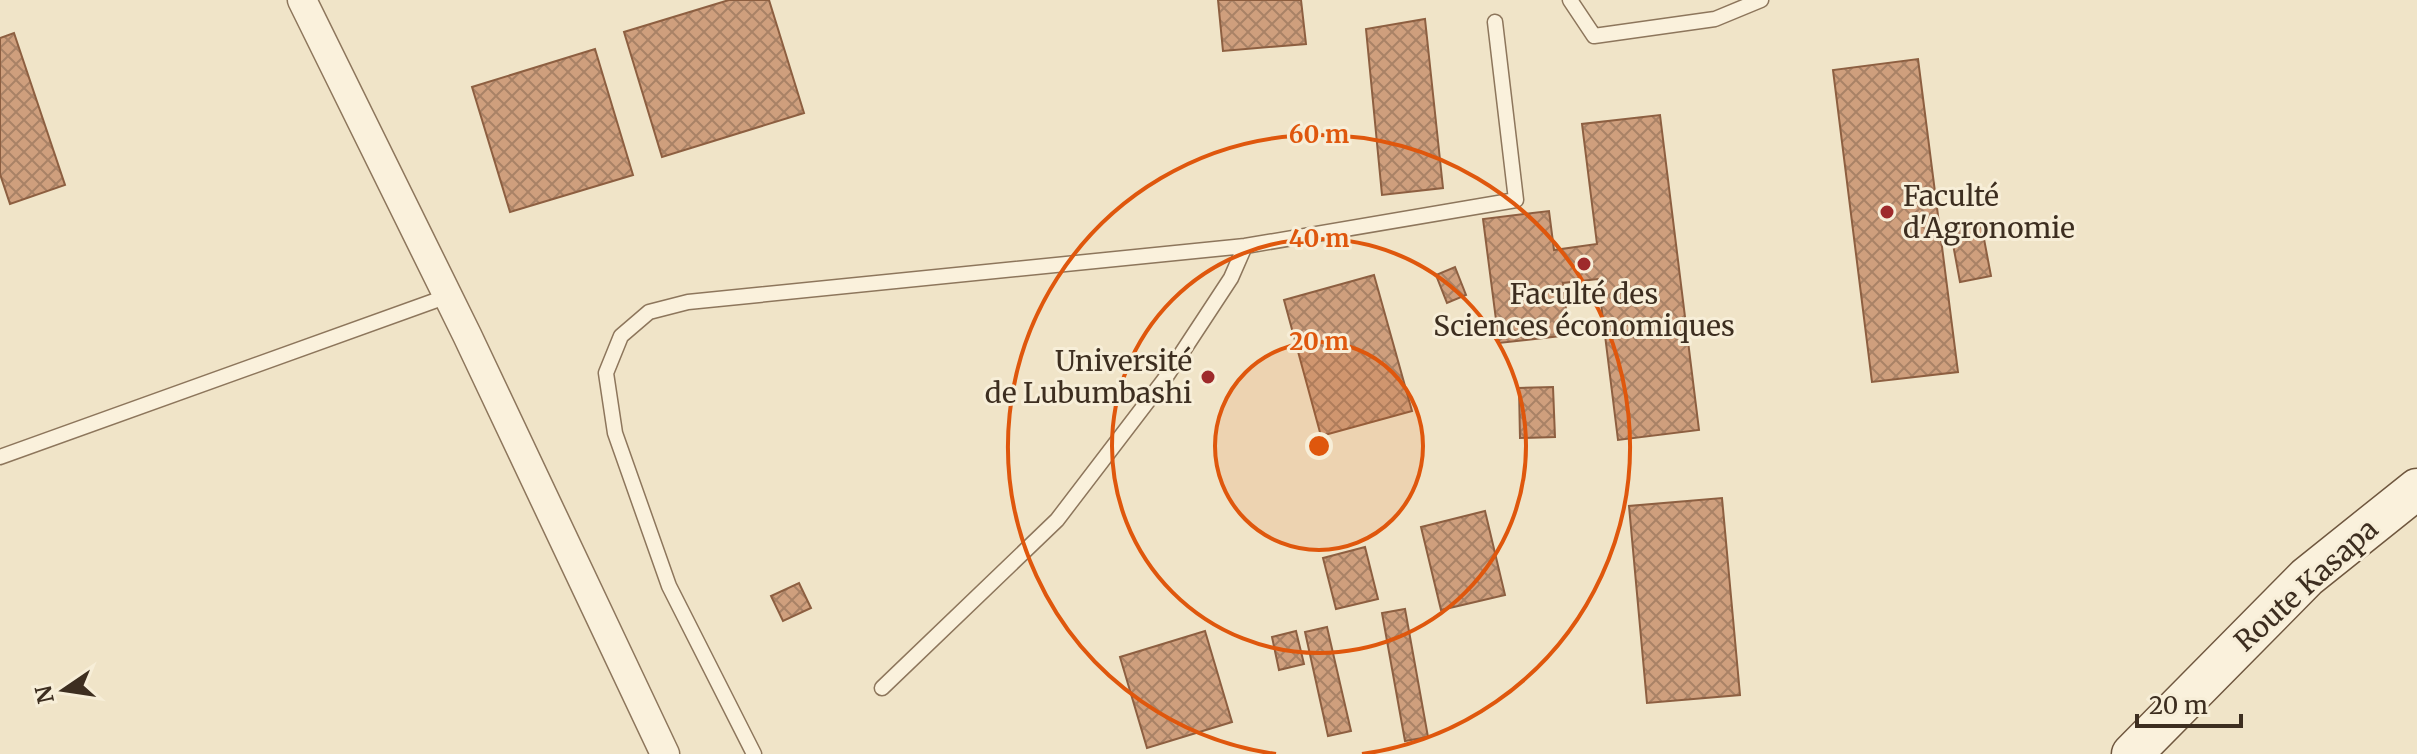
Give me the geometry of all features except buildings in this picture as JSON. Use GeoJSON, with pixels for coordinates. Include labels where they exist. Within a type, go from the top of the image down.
{"type":"FeatureCollection","features":[{"type":"Feature","properties":{"kind":"main road","name":"Route Kasapa"},"geometry":{"type":"LineString","coordinates":[[2132,754],[2307,577],[2417,489]]}},
{"type":"Feature","properties":{"kind":"street"},"geometry":{"type":"LineString","coordinates":[[302,0],[448,296],[657,752]]}},
{"type":"Feature","properties":{"kind":"lane"},"geometry":{"type":"LineString","coordinates":[[1570,0],[1594,36],[1715,19],[1761,0]]}},
{"type":"Feature","properties":{"kind":"lane"},"geometry":{"type":"LineString","coordinates":[[754,754],[669,586],[615,433],[606,373],[621,336],[649,312],[688,302],[1245,246],[1516,200],[1495,22]]}},
{"type":"Feature","properties":{"kind":"lane"},"geometry":{"type":"LineString","coordinates":[[882,688],[1057,520],[1164,380],[1231,278],[1245,246]]}},
{"type":"Feature","properties":{"kind":"lane"},"geometry":{"type":"LineString","coordinates":[[0,457],[448,296]]}},
{"type":"Feature","properties":{"kind":"place","name":"Faculté d'Agronomie"},"geometry":{"type":"Point","coordinates":[1887,212]}},
{"type":"Feature","properties":{"kind":"place","name":"Faculté des Sciences économiques"},"geometry":{"type":"Point","coordinates":[1584,264]}},
{"type":"Feature","properties":{"kind":"place","name":"Université de Lubumbashi"},"geometry":{"type":"Point","coordinates":[1208,377]}}]}
